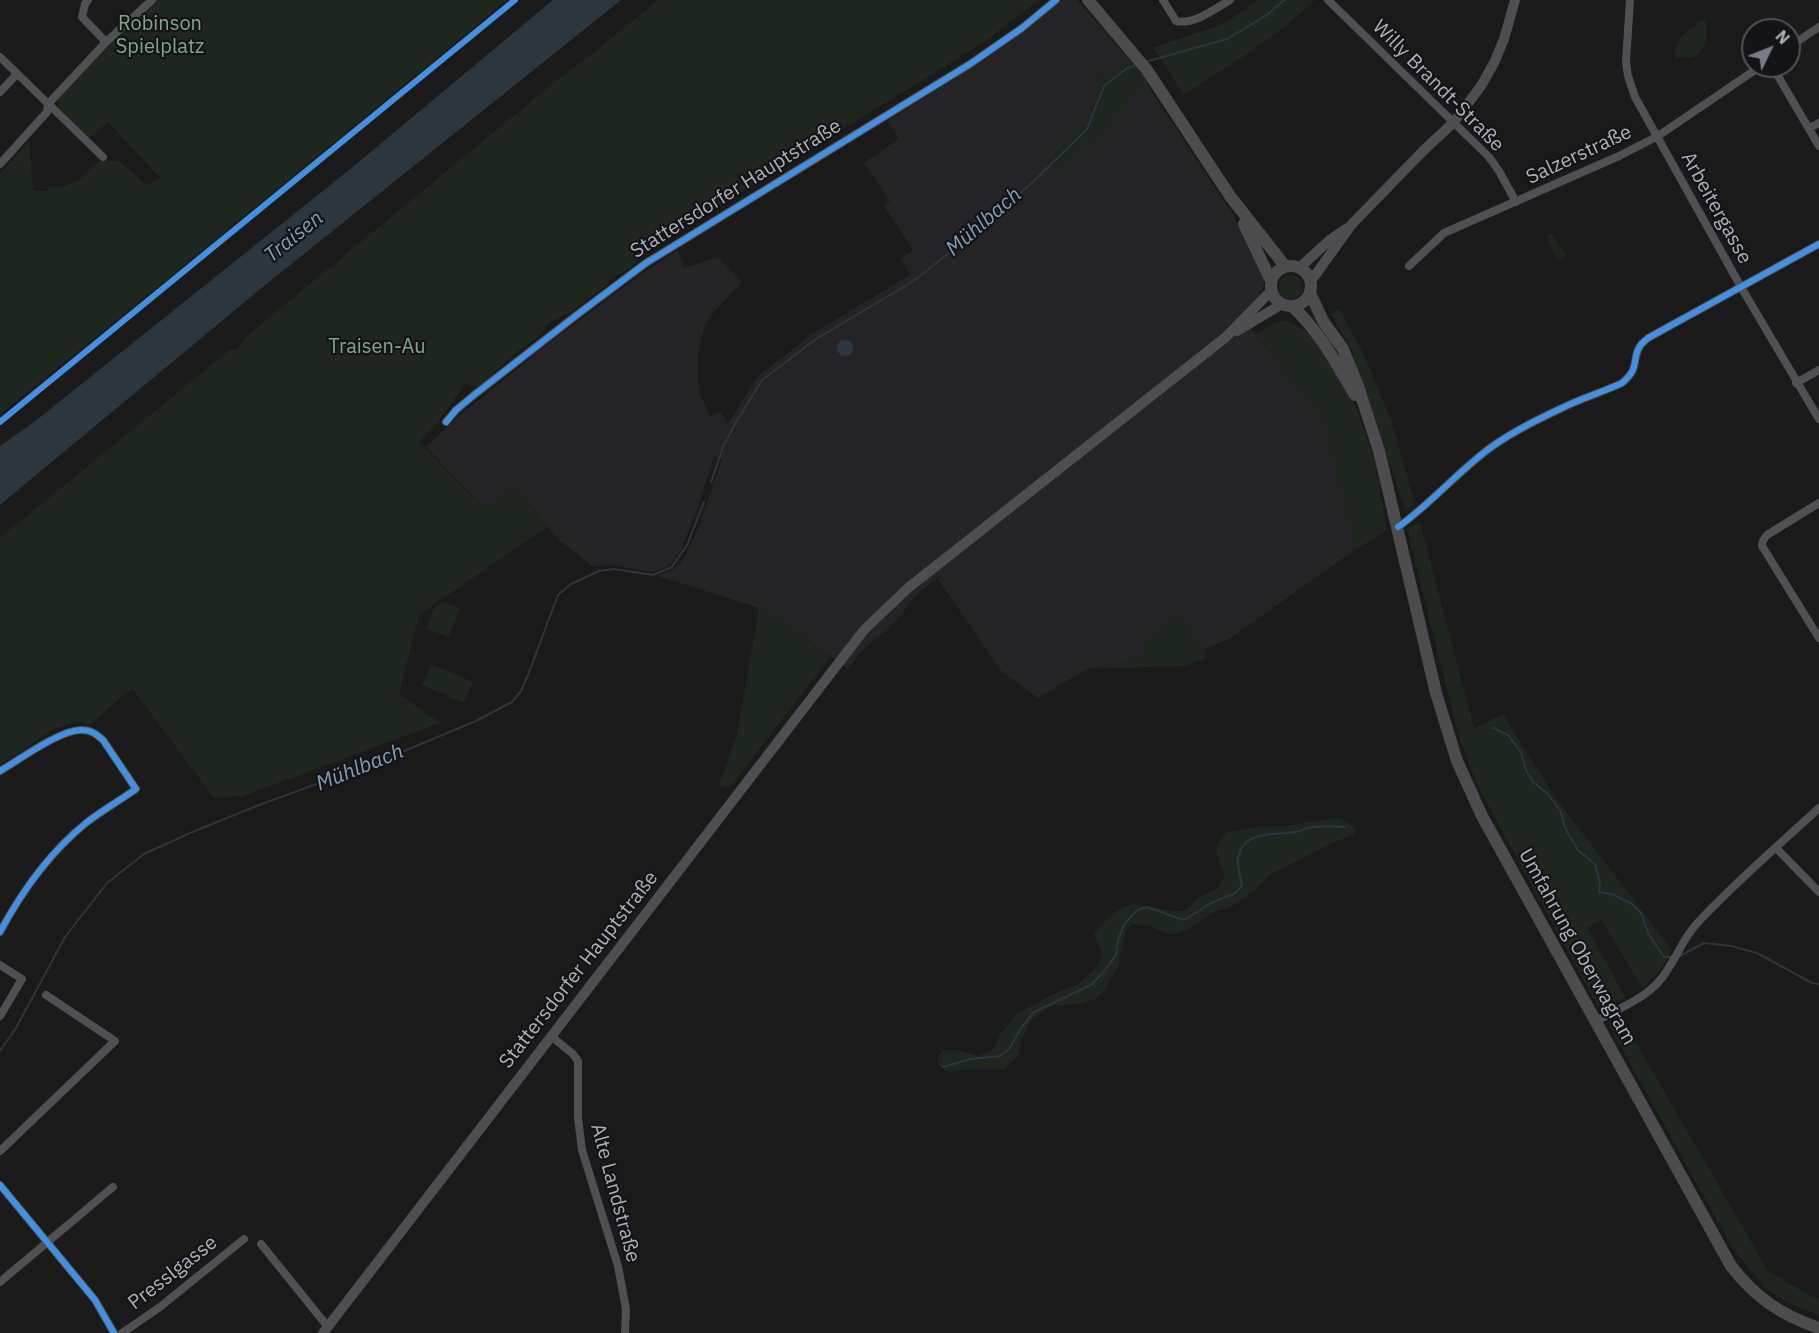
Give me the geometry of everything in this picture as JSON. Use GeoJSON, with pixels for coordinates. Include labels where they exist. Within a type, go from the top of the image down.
{"type":"FeatureCollection","features":[{"type":"Feature","properties":{"kind":"main road"},"geometry":{"type":"LineString","coordinates":[[1088,0],[1147,70],[1230,196],[1285,267]]}},
{"type":"Feature","properties":{"kind":"main road"},"geometry":{"type":"LineString","coordinates":[[1299,268],[1331,239],[1352,224],[1424,150],[1454,123],[1481,86],[1494,63],[1515,0]]}},
{"type":"Feature","properties":{"kind":"main road"},"geometry":{"type":"LineString","coordinates":[[1230,196],[1277,301],[1303,316],[1323,340],[1355,387]]}},
{"type":"Feature","properties":{"kind":"main road"},"geometry":{"type":"LineString","coordinates":[[1287,305],[1303,302],[1310,287],[1352,224]]}},
{"type":"Feature","properties":{"kind":"main road"},"geometry":{"type":"LineString","coordinates":[[1271,286],[1276,272],[1285,267],[1299,268],[1304,271],[1323,321],[1342,349],[1355,387]]}},
{"type":"Feature","properties":{"kind":"main road","name":"Stattersdorfer Hauptstraße"},"geometry":{"type":"LineString","coordinates":[[326,1330],[864,630],[908,588],[1226,337],[1271,286]]}},
{"type":"Feature","properties":{"kind":"main road","name":"Stattersdorfer Hauptstraße"},"geometry":{"type":"LineString","coordinates":[[1226,337],[1246,327],[1268,311],[1287,305]]}},
{"type":"Feature","properties":{"kind":"main road","name":"Umfahrung Oberwagram"},"geometry":{"type":"LineString","coordinates":[[1355,387],[1379,451],[1436,693],[1456,760],[1482,816],[1731,1266],[1751,1290],[1766,1302],[1800,1322],[1819,1328]]}},
{"type":"Feature","properties":{"kind":"street"},"geometry":{"type":"LineString","coordinates":[[88,0],[82,17],[106,42]]}},
{"type":"Feature","properties":{"kind":"street"},"geometry":{"type":"LineString","coordinates":[[0,164],[47,112],[48,104],[106,42],[152,0]]}},
{"type":"Feature","properties":{"kind":"street","name":"Stattersdorfer Hauptstraße"},"geometry":{"type":"LineString","coordinates":[[446,422],[474,395],[646,263],[970,64],[1022,28],[1056,0]]}},
{"type":"Feature","properties":{"kind":"street"},"geometry":{"type":"LineString","coordinates":[[1163,0],[1176,21],[1184,23],[1197,19],[1230,0]]}},
{"type":"Feature","properties":{"kind":"street","name":"Willy Brandt-Straße"},"geometry":{"type":"LineString","coordinates":[[1328,0],[1489,157],[1516,202]]}},
{"type":"Feature","properties":{"kind":"street","name":"Arbeitergasse"},"geometry":{"type":"LineString","coordinates":[[1630,0],[1626,62],[1635,97],[1741,287],[1819,419]]}},
{"type":"Feature","properties":{"kind":"street"},"geometry":{"type":"LineString","coordinates":[[1801,40],[1819,27]]}},
{"type":"Feature","properties":{"kind":"street"},"geometry":{"type":"LineString","coordinates":[[0,57],[103,157]]}},
{"type":"Feature","properties":{"kind":"street"},"geometry":{"type":"LineString","coordinates":[[0,92],[17,74]]}},
{"type":"Feature","properties":{"kind":"street","name":"Salzerstraße"},"geometry":{"type":"LineString","coordinates":[[1409,266],[1444,233],[1619,156],[1658,136],[1743,78]]}},
{"type":"Feature","properties":{"kind":"street"},"geometry":{"type":"LineString","coordinates":[[1779,78],[1819,146]]}},
{"type":"Feature","properties":{"kind":"street"},"geometry":{"type":"LineString","coordinates":[[1809,128],[1819,123]]}},
{"type":"Feature","properties":{"kind":"street"},"geometry":{"type":"LineString","coordinates":[[1398,527],[1414,516],[1486,451],[1563,407],[1622,383],[1635,368],[1639,346],[1648,338],[1819,244]]}},
{"type":"Feature","properties":{"kind":"street"},"geometry":{"type":"LineString","coordinates":[[1796,383],[1819,370]]}},
{"type":"Feature","properties":{"kind":"street"},"geometry":{"type":"LineString","coordinates":[[1819,503],[1765,537],[1762,546],[1819,638]]}},
{"type":"Feature","properties":{"kind":"street"},"geometry":{"type":"LineString","coordinates":[[0,771],[68,732],[88,731],[103,740],[136,789],[87,823],[46,862],[13,908],[0,932]]}},
{"type":"Feature","properties":{"kind":"street"},"geometry":{"type":"LineString","coordinates":[[1596,1021],[1649,990],[1662,977],[1687,934],[1701,918],[1819,808]]}},
{"type":"Feature","properties":{"kind":"street"},"geometry":{"type":"LineString","coordinates":[[1776,848],[1819,892]]}},
{"type":"Feature","properties":{"kind":"street"},"geometry":{"type":"LineString","coordinates":[[0,965],[22,979],[0,1016]]}},
{"type":"Feature","properties":{"kind":"street"},"geometry":{"type":"LineString","coordinates":[[0,1150],[115,1041],[46,995]]}},
{"type":"Feature","properties":{"kind":"street","name":"Alte Landstraße"},"geometry":{"type":"LineString","coordinates":[[551,1036],[578,1061],[578,1118],[582,1150],[618,1266],[626,1308],[626,1333]]}},
{"type":"Feature","properties":{"kind":"street"},"geometry":{"type":"LineString","coordinates":[[0,1185],[95,1300],[114,1333]]}},
{"type":"Feature","properties":{"kind":"street"},"geometry":{"type":"LineString","coordinates":[[0,1282],[113,1187]]}},
{"type":"Feature","properties":{"kind":"street","name":"Presslgasse"},"geometry":{"type":"LineString","coordinates":[[122,1333],[159,1307],[244,1239]]}},
{"type":"Feature","properties":{"kind":"street"},"geometry":{"type":"LineString","coordinates":[[261,1244],[326,1330]]}},
{"type":"Feature","properties":{"kind":"shaded area"},"geometry":{"type":"Polygon","coordinates":[[[1063,0],[1077,0],[1132,62],[1233,215],[1265,280],[1259,298],[1241,316],[1323,419],[1354,545],[1352,552],[1229,639],[1205,649],[1177,616],[1139,646],[1148,657],[1087,669],[1038,698],[1002,672],[937,578],[916,595],[898,619],[861,652],[848,669],[759,608],[658,576],[674,569],[683,560],[697,532],[722,459],[714,457],[681,550],[671,563],[660,570],[651,572],[612,565],[593,567],[558,539],[513,486],[483,508],[426,447],[452,422],[549,343],[644,272],[678,250],[684,268],[718,257],[742,282],[708,319],[698,352],[700,393],[710,417],[721,412],[728,424],[758,376],[812,334],[910,275],[901,258],[913,250],[884,206],[890,201],[864,163],[899,139],[888,121],[994,53],[1063,0]]]}},
{"type":"Feature","properties":{"kind":"green space","name":"Robinson Spielplatz"},"geometry":{"type":"Polygon","coordinates":[[[157,0],[507,0],[0,414],[0,174],[29,141],[33,191],[48,191],[48,187],[68,186],[75,183],[101,160],[119,161],[147,185],[160,178],[108,122],[89,138],[58,108],[59,98],[108,44],[157,0]]]}},
{"type":"Feature","properties":{"kind":"green space","name":"Traisen-Au"},"geometry":{"type":"Polygon","coordinates":[[[658,0],[1039,0],[984,42],[640,256],[630,268],[614,277],[571,312],[550,322],[539,336],[514,354],[478,386],[470,386],[466,383],[436,424],[419,441],[482,508],[513,486],[547,527],[419,615],[399,694],[440,723],[243,796],[214,798],[132,688],[91,724],[76,722],[52,729],[0,764],[0,538],[231,349],[236,351],[244,339],[265,321],[557,80],[658,0]]]}},
{"type":"Feature","properties":{"kind":"green space"},"geometry":{"type":"Polygon","coordinates":[[[1258,0],[1315,0],[1268,39],[1183,95],[1163,61],[1152,48],[1224,24],[1258,0]]]}},
{"type":"Feature","properties":{"kind":"green space"},"geometry":{"type":"Polygon","coordinates":[[[1703,20],[1706,26],[1704,46],[1694,57],[1675,59],[1676,46],[1679,41],[1687,31],[1703,20]]]}},
{"type":"Feature","properties":{"kind":"green space"},"geometry":{"type":"Polygon","coordinates":[[[1126,61],[1133,62],[1151,84],[1134,93],[1130,104],[1090,145],[1059,170],[1048,159],[1087,123],[1097,95],[1094,78],[1110,65],[1116,70],[1126,61]]]}},
{"type":"Feature","properties":{"kind":"green space"},"geometry":{"type":"Polygon","coordinates":[[[1551,233],[1566,255],[1561,260],[1553,252],[1547,234],[1551,233]]]}},
{"type":"Feature","properties":{"kind":"green space"},"geometry":{"type":"Polygon","coordinates":[[[1291,275],[1296,276],[1302,282],[1302,292],[1296,298],[1291,299],[1286,298],[1280,292],[1279,287],[1280,282],[1286,276],[1291,275]]]}},
{"type":"Feature","properties":{"kind":"green space"},"geometry":{"type":"Polygon","coordinates":[[[1339,309],[1365,357],[1392,423],[1415,504],[1406,510],[1351,349],[1331,314],[1339,309]]]}},
{"type":"Feature","properties":{"kind":"green space"},"geometry":{"type":"Polygon","coordinates":[[[1288,320],[1315,338],[1335,367],[1356,407],[1374,458],[1387,530],[1352,552],[1354,545],[1323,419],[1256,334],[1276,322],[1288,320]]]}},
{"type":"Feature","properties":{"kind":"green space"},"geometry":{"type":"Polygon","coordinates":[[[1420,522],[1474,728],[1503,714],[1555,797],[1672,950],[1659,972],[1642,988],[1602,920],[1587,927],[1625,997],[1605,1010],[1597,1005],[1480,790],[1459,737],[1409,538],[1409,527],[1420,522]]]}},
{"type":"Feature","properties":{"kind":"green space"},"geometry":{"type":"Polygon","coordinates":[[[443,602],[460,608],[449,637],[426,629],[435,607],[443,602]]]}},
{"type":"Feature","properties":{"kind":"green space"},"geometry":{"type":"Polygon","coordinates":[[[759,608],[830,657],[731,786],[719,786],[737,734],[759,608]]]}},
{"type":"Feature","properties":{"kind":"green space"},"geometry":{"type":"Polygon","coordinates":[[[1177,616],[1205,649],[1204,660],[1184,666],[1087,669],[1148,657],[1139,646],[1177,616]]]}},
{"type":"Feature","properties":{"kind":"green space"},"geometry":{"type":"Polygon","coordinates":[[[431,664],[473,682],[464,703],[422,685],[431,664]]]}},
{"type":"Feature","properties":{"kind":"green space"},"geometry":{"type":"Polygon","coordinates":[[[1340,817],[1356,829],[1353,835],[1271,874],[1253,892],[1231,907],[1212,913],[1186,931],[1172,935],[1149,926],[1133,924],[1126,930],[1118,967],[1104,991],[1095,999],[1077,1004],[1051,1006],[1031,1021],[1021,1042],[1018,1056],[1004,1070],[946,1072],[937,1063],[938,1056],[943,1050],[958,1050],[978,1056],[994,1049],[1001,1033],[1017,1014],[1053,994],[1077,985],[1095,968],[1103,956],[1094,934],[1118,910],[1137,904],[1186,911],[1198,898],[1219,887],[1225,875],[1216,846],[1227,832],[1340,817]]]}},
{"type":"Feature","properties":{"kind":"green space"},"geometry":{"type":"Polygon","coordinates":[[[1620,1015],[1768,1271],[1812,1297],[1819,1298],[1819,1315],[1790,1304],[1765,1288],[1732,1247],[1610,1027],[1613,1018],[1620,1015]]]}},
{"type":"Feature","properties":{"kind":"water","name":"Traisen"},"geometry":{"type":"Polygon","coordinates":[[[553,0],[621,0],[259,290],[0,505],[0,446],[34,422],[354,166],[553,0]]]}},
{"type":"Feature","properties":{"kind":"water"},"geometry":{"type":"Polygon","coordinates":[[[845,340],[851,342],[853,348],[851,354],[845,356],[839,354],[837,348],[839,342],[845,340]]]}},
{"type":"Feature","properties":{"kind":"waterway","name":"Mühlbach"},"geometry":{"type":"LineString","coordinates":[[1145,62],[1227,39],[1267,15],[1284,0]]}},
{"type":"Feature","properties":{"kind":"waterway","name":"Mühlbach"},"geometry":{"type":"LineString","coordinates":[[711,482],[723,447],[762,380],[816,339],[912,282],[980,229],[1034,181],[1087,129],[1104,86],[1127,68],[1137,65]]}},
{"type":"Feature","properties":{"kind":"waterway","name":"Mühlbach"},"geometry":{"type":"LineString","coordinates":[[0,1051],[16,1028],[65,937],[107,883],[144,854],[259,805],[380,761],[476,721],[512,702],[521,691],[528,675],[558,595],[571,584],[599,571],[614,569],[653,575],[672,567],[687,545],[704,502]]}},
{"type":"Feature","properties":{"kind":"waterway"},"geometry":{"type":"LineString","coordinates":[[1493,728],[1508,735],[1521,752],[1526,770],[1533,782],[1547,793],[1560,810],[1566,830],[1578,850],[1595,864],[1600,883],[1599,892],[1612,894],[1632,904],[1641,913],[1649,935],[1664,957],[1673,957]]}},
{"type":"Feature","properties":{"kind":"waterway"},"geometry":{"type":"LineString","coordinates":[[943,1067],[970,1059],[1000,1056],[1009,1049],[1021,1028],[1034,1012],[1091,985],[1116,955],[1118,940],[1125,923],[1137,910],[1147,907],[1184,920],[1211,903],[1235,893],[1242,886],[1238,862],[1241,849],[1252,838],[1297,832],[1317,826],[1345,827]]}},
{"type":"Feature","properties":{"kind":"waterway"},"geometry":{"type":"LineString","coordinates":[[1678,957],[1704,943],[1731,946],[1757,953],[1812,983],[1819,984]]}},
{"type":"Feature","properties":{"kind":"cycle path"},"geometry":{"type":"LineString","coordinates":[[0,422],[515,0]]}},
{"type":"Feature","properties":{"kind":"cycle path"},"geometry":{"type":"LineString","coordinates":[[446,422],[474,395],[646,263],[970,64],[1022,28],[1056,0]]}},
{"type":"Feature","properties":{"kind":"cycle path"},"geometry":{"type":"LineString","coordinates":[[1398,527],[1475,460],[1504,439],[1577,401],[1622,383],[1632,372],[1637,351],[1648,338],[1819,244]]}},
{"type":"Feature","properties":{"kind":"cycle path"},"geometry":{"type":"LineString","coordinates":[[0,771],[63,734],[85,730],[103,740],[136,789],[92,819],[60,847],[27,887],[0,932]]}},
{"type":"Feature","properties":{"kind":"cycle path"},"geometry":{"type":"LineString","coordinates":[[0,1185],[95,1300],[114,1333]]}}]}
